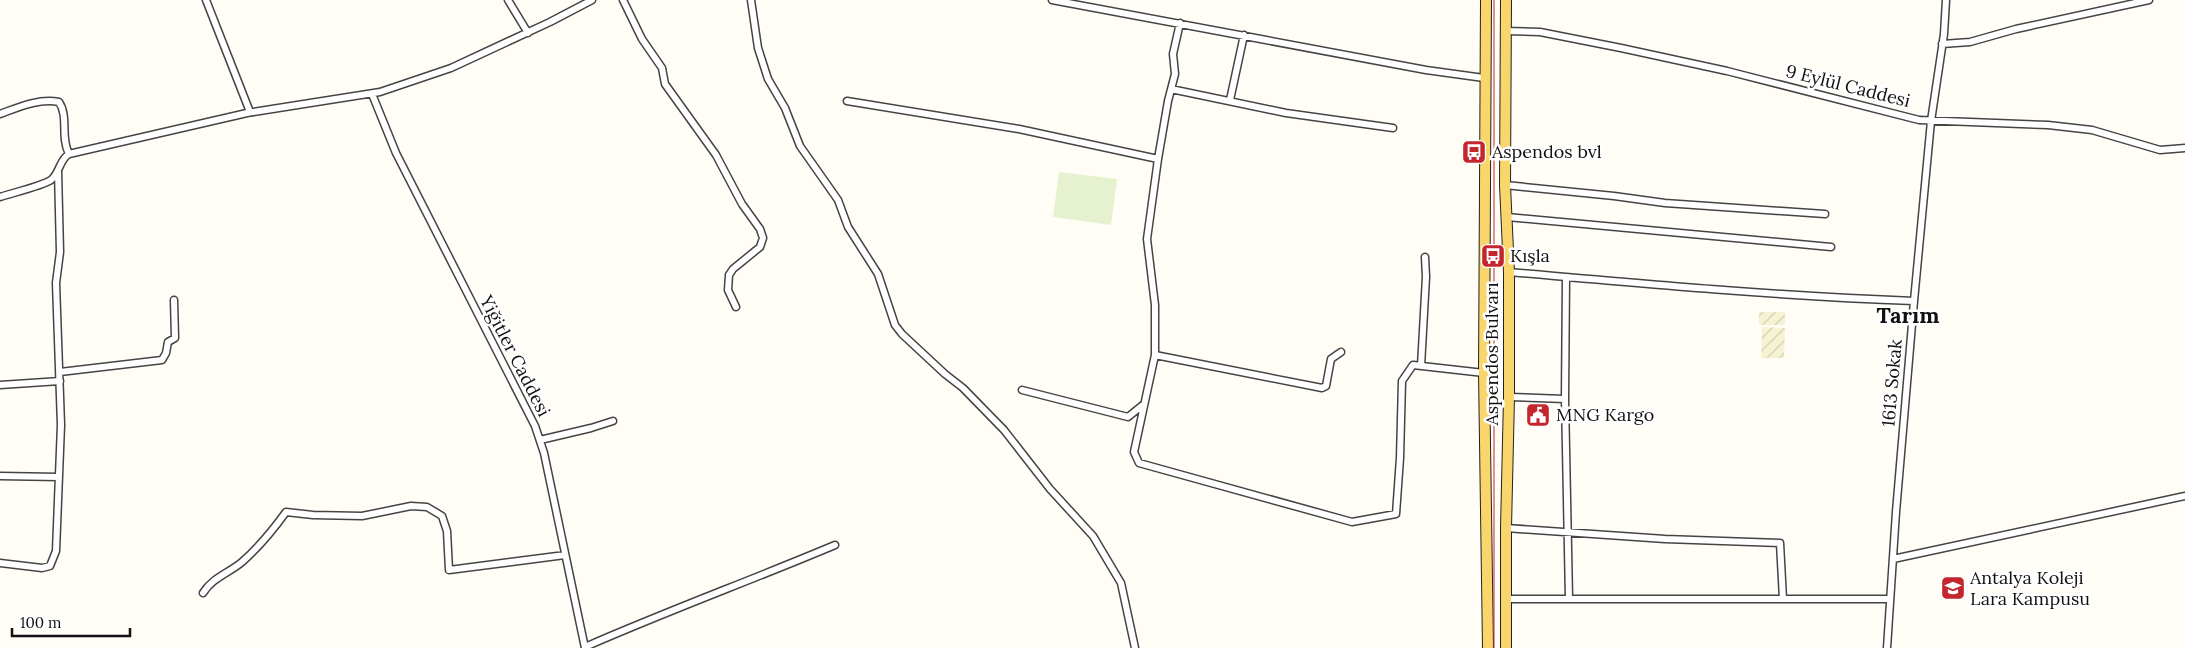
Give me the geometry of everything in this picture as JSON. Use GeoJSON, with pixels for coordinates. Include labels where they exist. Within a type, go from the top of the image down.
{"type":"FeatureCollection","features":[{"type":"Feature","properties":{"kind":"main road","name":"Aspendos Bulvarı"},"geometry":{"type":"LineString","coordinates":[[1486,0],[1484,78],[1484,373],[1488,648]]}},
{"type":"Feature","properties":{"kind":"main road","name":"Aspendos Bulvarı"},"geometry":{"type":"LineString","coordinates":[[1506,0],[1505,185],[1509,272],[1506,648]]}},
{"type":"Feature","properties":{"kind":"street"},"geometry":{"type":"LineString","coordinates":[[206,0],[250,112]]}},
{"type":"Feature","properties":{"kind":"street"},"geometry":{"type":"LineString","coordinates":[[508,0],[528,32]]}},
{"type":"Feature","properties":{"kind":"street"},"geometry":{"type":"LineString","coordinates":[[0,196],[50,180],[58,171],[63,158],[68,154],[250,112],[372,94],[451,68],[592,0]]}},
{"type":"Feature","properties":{"kind":"street"},"geometry":{"type":"LineString","coordinates":[[623,0],[642,39],[662,68],[665,84],[716,155],[742,204],[760,229],[763,238],[760,247],[733,269],[729,275],[728,290],[736,307]]}},
{"type":"Feature","properties":{"kind":"street"},"geometry":{"type":"LineString","coordinates":[[751,0],[758,48],[768,79],[785,108],[800,146],[838,200],[848,227],[878,274],[896,324],[902,334],[963,388],[1004,430],[1050,489],[1093,536],[1121,583],[1135,648]]}},
{"type":"Feature","properties":{"kind":"street"},"geometry":{"type":"LineString","coordinates":[[1052,0],[1426,70],[1484,78]]}},
{"type":"Feature","properties":{"kind":"street","name":"1613 Sokak"},"geometry":{"type":"LineString","coordinates":[[1887,648],[1914,301],[1931,121],[1946,0]]}},
{"type":"Feature","properties":{"kind":"street"},"geometry":{"type":"LineString","coordinates":[[1942,44],[1970,42],[2016,29],[2149,0]]}},
{"type":"Feature","properties":{"kind":"street"},"geometry":{"type":"LineString","coordinates":[[1180,23],[1173,54],[1175,74],[1158,159],[1147,239],[1155,305],[1155,354],[1134,452],[1139,463],[1352,522],[1396,514],[1402,381],[1413,364],[1484,373]]}},
{"type":"Feature","properties":{"kind":"street","name":"9 Eylül Caddesi"},"geometry":{"type":"LineString","coordinates":[[1505,31],[1540,32],[1620,48],[1816,92],[1891,114],[1931,121],[2048,125],[2092,130],[2160,150],[2185,148]]}},
{"type":"Feature","properties":{"kind":"street"},"geometry":{"type":"LineString","coordinates":[[1230,100],[1244,35]]}},
{"type":"Feature","properties":{"kind":"street"},"geometry":{"type":"LineString","coordinates":[[1171,89],[1286,113],[1393,128]]}},
{"type":"Feature","properties":{"kind":"street","name":"Yiğitler Caddesi"},"geometry":{"type":"LineString","coordinates":[[372,94],[396,153],[535,426],[544,453],[585,648]]}},
{"type":"Feature","properties":{"kind":"street"},"geometry":{"type":"LineString","coordinates":[[0,114],[25,105],[50,100],[59,102],[64,109],[64,144],[68,154]]}},
{"type":"Feature","properties":{"kind":"street"},"geometry":{"type":"LineString","coordinates":[[847,100],[1019,130],[1158,159]]}},
{"type":"Feature","properties":{"kind":"street"},"geometry":{"type":"LineString","coordinates":[[0,563],[42,568],[50,566],[56,550],[60,381],[56,283],[60,252],[58,171]]}},
{"type":"Feature","properties":{"kind":"street"},"geometry":{"type":"LineString","coordinates":[[1505,185],[1665,203],[1825,214]]}},
{"type":"Feature","properties":{"kind":"street"},"geometry":{"type":"LineString","coordinates":[[1507,217],[1831,247]]}},
{"type":"Feature","properties":{"kind":"street"},"geometry":{"type":"LineString","coordinates":[[1421,366],[1426,277],[1425,257]]}},
{"type":"Feature","properties":{"kind":"street"},"geometry":{"type":"LineString","coordinates":[[1509,272],[1828,298],[1914,301]]}},
{"type":"Feature","properties":{"kind":"street"},"geometry":{"type":"LineString","coordinates":[[1566,277],[1569,599]]}},
{"type":"Feature","properties":{"kind":"street"},"geometry":{"type":"LineString","coordinates":[[60,372],[162,360],[166,353],[168,342],[176,338],[174,300]]}},
{"type":"Feature","properties":{"kind":"street"},"geometry":{"type":"LineString","coordinates":[[1155,354],[1322,388],[1326,386],[1331,359],[1341,352]]}},
{"type":"Feature","properties":{"kind":"street"},"geometry":{"type":"LineString","coordinates":[[0,385],[60,381]]}},
{"type":"Feature","properties":{"kind":"street"},"geometry":{"type":"LineString","coordinates":[[1022,390],[1128,417],[1144,404]]}},
{"type":"Feature","properties":{"kind":"street"},"geometry":{"type":"LineString","coordinates":[[1509,397],[1566,399]]}},
{"type":"Feature","properties":{"kind":"street"},"geometry":{"type":"LineString","coordinates":[[540,440],[612,421]]}},
{"type":"Feature","properties":{"kind":"street"},"geometry":{"type":"LineString","coordinates":[[0,476],[59,477]]}},
{"type":"Feature","properties":{"kind":"street"},"geometry":{"type":"LineString","coordinates":[[1893,559],[2185,496]]}},
{"type":"Feature","properties":{"kind":"street"},"geometry":{"type":"LineString","coordinates":[[203,593],[210,583],[242,562],[273,530],[286,512],[313,515],[362,516],[411,506],[427,507],[442,516],[447,531],[449,570],[565,556]]}},
{"type":"Feature","properties":{"kind":"street"},"geometry":{"type":"LineString","coordinates":[[1506,528],[1665,539],[1780,543],[1783,599]]}},
{"type":"Feature","properties":{"kind":"street"},"geometry":{"type":"LineString","coordinates":[[585,648],[674,608],[728,589],[836,545]]}},
{"type":"Feature","properties":{"kind":"street"},"geometry":{"type":"LineString","coordinates":[[1506,599],[1890,599]]}},
{"type":"Feature","properties":{"kind":"shaded area"},"geometry":{"type":"Polygon","coordinates":[[[1759,312],[1785,312],[1785,325],[1759,325],[1759,312]]]}},
{"type":"Feature","properties":{"kind":"shaded area"},"geometry":{"type":"Polygon","coordinates":[[[1762,327],[1785,328],[1784,358],[1761,358],[1762,327]]]}},
{"type":"Feature","properties":{"kind":"green space"},"geometry":{"type":"Polygon","coordinates":[[[1059,172],[1117,179],[1111,225],[1053,217],[1059,172]]]}},
{"type":"Feature","properties":{"kind":"tram line"},"geometry":{"type":"LineString","coordinates":[[1494,0],[1494,648]]}},
{"type":"Feature","properties":{"kind":"place","name":"Aspendos bvl"},"geometry":{"type":"Point","coordinates":[1474,152]}},
{"type":"Feature","properties":{"kind":"place","name":"Kışla"},"geometry":{"type":"Point","coordinates":[1493,256]}},
{"type":"Feature","properties":{"kind":"place","name":"MNG Kargo"},"geometry":{"type":"Point","coordinates":[1538,415]}},
{"type":"Feature","properties":{"kind":"place","name":"Antalya Koleji Lara Kampusu"},"geometry":{"type":"Point","coordinates":[1953,588]}},
{"type":"Feature","properties":{"kind":"district","name":"Tarım"},"geometry":{"type":"Point","coordinates":[1908,315]}}]}
